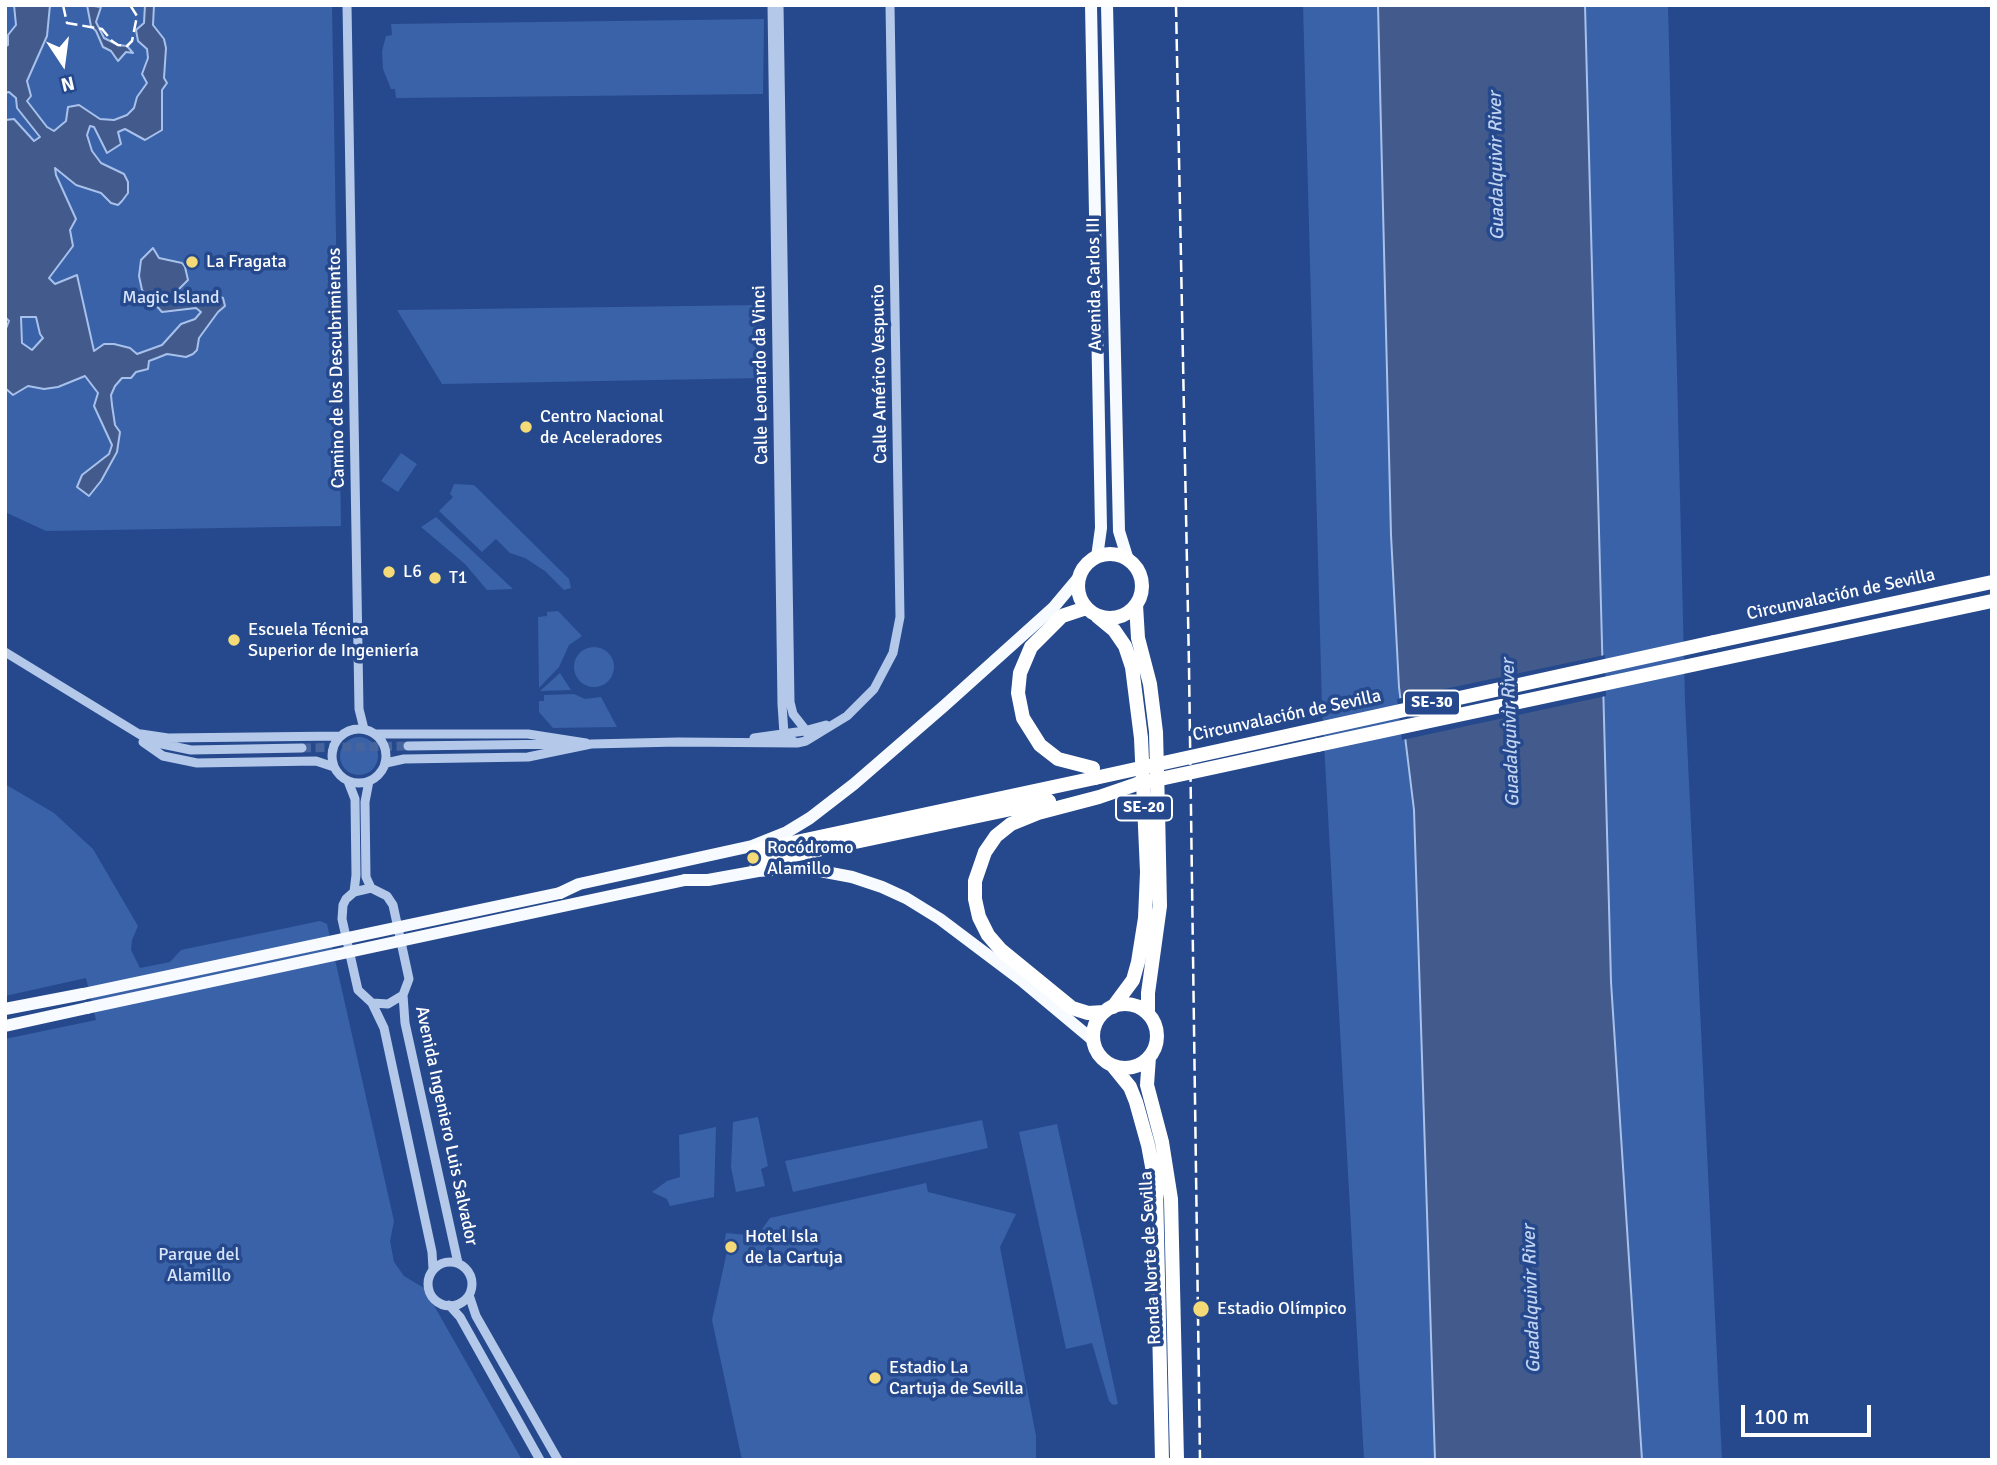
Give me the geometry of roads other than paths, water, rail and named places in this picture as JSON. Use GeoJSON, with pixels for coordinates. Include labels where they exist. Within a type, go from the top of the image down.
{"type":"FeatureCollection","features":[{"type":"Feature","properties":{"kind":"highway"},"geometry":{"type":"LineString","coordinates":[[1091,612],[1080,598],[1079,577],[1089,562],[1107,555],[1128,560]]}},
{"type":"Feature","properties":{"kind":"highway","name":"Ronda Norte de Sevilla"},"geometry":{"type":"LineString","coordinates":[[1128,560],[1140,576],[1142,586],[1136,605],[1138,638],[1150,684],[1156,732],[1160,906],[1148,993],[1148,1014],[1154,1021],[1157,1040],[1149,1057],[1147,1085],[1162,1142],[1171,1199],[1177,1460]]}},
{"type":"Feature","properties":{"kind":"highway","name":"Circunvalación de Sevilla"},"geometry":{"type":"LineString","coordinates":[[755,858],[1096,783],[1150,765],[1992,582]]}},
{"type":"Feature","properties":{"kind":"highway","name":"Circunvalación de Sevilla"},"geometry":{"type":"LineString","coordinates":[[1096,783],[1137,785],[1992,601]]}},
{"type":"Feature","properties":{"kind":"highway"},"geometry":{"type":"LineString","coordinates":[[1096,783],[1040,745],[1023,718],[1018,692],[1020,673],[1031,647],[1062,616],[1091,612],[1107,618],[1118,617],[1136,605]]}},
{"type":"Feature","properties":{"kind":"highway","name":"SE-20"},"geometry":{"type":"LineString","coordinates":[[1091,612],[1114,629],[1125,646],[1132,667],[1141,738],[1147,873],[1145,918],[1133,979],[1097,1021],[1094,1041]]}},
{"type":"Feature","properties":{"kind":"highway"},"geometry":{"type":"LineString","coordinates":[[1096,783],[1003,830],[985,852],[978,870],[975,890],[977,908],[983,926],[1000,950],[1072,1008],[1088,1013],[1132,1005],[1148,1014]]}},
{"type":"Feature","properties":{"kind":"highway","name":"Ronda Norte de Sevilla"},"geometry":{"type":"LineString","coordinates":[[1094,1041],[1096,1052],[1113,1066],[1130,1087],[1148,1145],[1156,1188],[1163,1460]]}},
{"type":"Feature","properties":{"kind":"highway"},"geometry":{"type":"LineString","coordinates":[[1113,1066],[1133,1067],[1149,1057]]}},
{"type":"Feature","properties":{"kind":"main road","name":"Avenida Carlos III"},"geometry":{"type":"LineString","coordinates":[[1091,5],[1101,528],[1097,557]]}},
{"type":"Feature","properties":{"kind":"main road","name":"Avenida Carlos III"},"geometry":{"type":"LineString","coordinates":[[1107,5],[1119,531],[1128,560]]}},
{"type":"Feature","properties":{"kind":"main road"},"geometry":{"type":"LineString","coordinates":[[5,1026],[685,880],[755,858],[854,783],[1053,608],[1079,577]]}},
{"type":"Feature","properties":{"kind":"main road"},"geometry":{"type":"LineString","coordinates":[[5,1009],[559,893],[579,884],[755,858],[789,869],[830,873],[882,887],[906,898],[940,919],[1021,980],[1094,1041]]}},
{"type":"Feature","properties":{"kind":"street","name":"Camino de los Descubrimientos"},"geometry":{"type":"LineString","coordinates":[[347,5],[359,709],[365,729]]}},
{"type":"Feature","properties":{"kind":"street","name":"Calle Leonardo da Vinci"},"geometry":{"type":"LineString","coordinates":[[772,5],[779,596],[797,737]]}},
{"type":"Feature","properties":{"kind":"street","name":"Calle Leonardo da Vinci"},"geometry":{"type":"LineString","coordinates":[[779,5],[790,702],[797,737]]}},
{"type":"Feature","properties":{"kind":"street","name":"Calle Américo Vespucio"},"geometry":{"type":"LineString","coordinates":[[376,734],[528,734],[591,744],[797,737],[839,721],[866,699],[882,677],[893,653],[900,617],[890,5]]}},
{"type":"Feature","properties":{"kind":"street"},"geometry":{"type":"LineString","coordinates":[[5,652],[139,734],[166,746],[191,750],[302,748]]}},
{"type":"Feature","properties":{"kind":"street"},"geometry":{"type":"LineString","coordinates":[[139,734],[144,743],[163,756],[197,763],[316,761],[334,767],[348,780],[358,783],[369,781],[382,771],[386,763],[383,742],[376,734],[365,729],[348,731],[341,736],[333,750],[334,767]]}},
{"type":"Feature","properties":{"kind":"street"},"geometry":{"type":"LineString","coordinates":[[139,734],[168,738],[341,736]]}},
{"type":"Feature","properties":{"kind":"street","name":"Calle Américo Vespucio"},"geometry":{"type":"LineString","coordinates":[[735,741],[797,737]]}},
{"type":"Feature","properties":{"kind":"street"},"geometry":{"type":"LineString","coordinates":[[408,746],[591,744]]}},
{"type":"Feature","properties":{"kind":"street","name":"Calle Américo Vespucio"},"geometry":{"type":"LineString","coordinates":[[386,763],[404,760],[527,757],[591,744]]}},
{"type":"Feature","properties":{"kind":"street"},"geometry":{"type":"LineString","coordinates":[[348,780],[355,799],[356,874],[354,891],[343,905],[342,919],[358,990],[372,1003],[384,1028],[432,1252],[433,1269],[428,1282],[431,1296],[442,1304],[449,1305],[457,1304],[468,1295]]}},
{"type":"Feature","properties":{"kind":"street"},"geometry":{"type":"LineString","coordinates":[[354,891],[371,888],[366,877],[365,802],[369,781]]}},
{"type":"Feature","properties":{"kind":"street","name":"Avenida Ingeniero Luis Salvador"},"geometry":{"type":"LineString","coordinates":[[371,888],[387,896],[393,905],[409,979],[403,995],[405,1023],[458,1264]]}},
{"type":"Feature","properties":{"kind":"street"},"geometry":{"type":"LineString","coordinates":[[372,1003],[388,1004],[403,995]]}},
{"type":"Feature","properties":{"kind":"street"},"geometry":{"type":"LineString","coordinates":[[433,1269],[445,1262],[458,1264],[469,1274],[471,1281],[468,1295],[476,1316],[558,1460]]}},
{"type":"Feature","properties":{"kind":"street"},"geometry":{"type":"LineString","coordinates":[[449,1305],[460,1317],[540,1460]]}},
{"type":"Feature","properties":{"kind":"street"},"geometry":{"type":"LineString","coordinates":[[1155,1460],[1161,1375]]}},
{"type":"Feature","properties":{"kind":"water"},"geometry":{"type":"Polygon","coordinates":[[[14,5],[50,5],[47,36],[27,81],[31,96],[27,101],[47,127],[54,131],[66,121],[68,107],[79,105],[100,119],[114,120],[127,115],[134,108],[137,97],[147,83],[142,74],[148,58],[147,49],[138,41],[136,30],[144,23],[145,5],[154,5],[153,25],[164,39],[164,78],[167,83],[162,90],[162,130],[145,140],[125,129],[118,132],[121,144],[107,153],[94,127],[90,126],[87,135],[92,151],[101,163],[124,174],[128,182],[128,193],[122,201],[118,205],[111,203],[101,193],[76,185],[55,168],[76,219],[70,230],[73,246],[49,278],[55,284],[77,275],[94,351],[104,344],[114,344],[130,348],[137,354],[162,345],[181,324],[195,319],[201,312],[196,308],[162,312],[142,290],[139,276],[141,260],[153,248],[159,258],[182,263],[185,267],[188,280],[175,293],[179,297],[189,291],[216,295],[223,298],[225,306],[199,338],[197,350],[193,354],[186,357],[167,354],[149,361],[148,369],[136,372],[131,378],[122,378],[115,386],[111,395],[115,425],[120,432],[117,452],[89,496],[77,487],[82,475],[109,454],[112,445],[94,406],[98,393],[85,376],[58,387],[44,389],[28,386],[13,395],[5,388],[5,331],[9,321],[5,317],[5,120],[14,119],[34,141],[40,137],[17,108],[16,98],[9,92],[5,93],[5,47],[8,45],[8,35],[16,25],[14,5]],[[21,317],[22,343],[32,350],[43,338],[36,317],[21,317]]]}},
{"type":"Feature","properties":{"kind":"water"},"geometry":{"type":"Polygon","coordinates":[[[87,5],[101,7],[96,22],[104,38],[127,46],[133,53],[126,52],[118,61],[111,51],[103,47],[91,26],[87,5]]]}},
{"type":"Feature","properties":{"kind":"water","name":"Guadalquivir River"},"geometry":{"type":"Polygon","coordinates":[[[1378,5],[1585,5],[1611,982],[1642,1460],[1435,1460],[1414,810],[1399,687],[1391,535],[1378,5]]]}},
{"type":"Feature","properties":{"kind":"tunnel"},"geometry":{"type":"LineString","coordinates":[[302,748],[408,746]]}},
{"type":"Feature","properties":{"kind":"railway"},"geometry":{"type":"LineString","coordinates":[[63,5],[67,23],[102,29],[112,41],[127,46],[132,41],[137,16],[130,5]]}},
{"type":"Feature","properties":{"kind":"railway"},"geometry":{"type":"LineString","coordinates":[[1176,5],[1200,1460]]}},
{"type":"Feature","properties":{"kind":"place","name":"La Fragata"},"geometry":{"type":"Point","coordinates":[192,262]}},
{"type":"Feature","properties":{"kind":"place","name":"Centro Nacional de Aceleradores"},"geometry":{"type":"Point","coordinates":[526,427]}},
{"type":"Feature","properties":{"kind":"place","name":"L6"},"geometry":{"type":"Point","coordinates":[389,572]}},
{"type":"Feature","properties":{"kind":"place","name":"T1"},"geometry":{"type":"Point","coordinates":[435,578]}},
{"type":"Feature","properties":{"kind":"place","name":"Escuela Técnica Superior de Ingeniería"},"geometry":{"type":"Point","coordinates":[234,640]}},
{"type":"Feature","properties":{"kind":"place","name":"Rocódromo Alamillo"},"geometry":{"type":"Point","coordinates":[753,858]}},
{"type":"Feature","properties":{"kind":"place","name":"Hotel Isla de la Cartuja"},"geometry":{"type":"Point","coordinates":[731,1247]}},
{"type":"Feature","properties":{"kind":"place","name":"Estadio Olímpico"},"geometry":{"type":"Point","coordinates":[1201,1309]}},
{"type":"Feature","properties":{"kind":"place","name":"Estadio La Cartuja de Sevilla"},"geometry":{"type":"Point","coordinates":[875,1378]}},
{"type":"Feature","properties":{"kind":"park label","name":"Magic Island"},"geometry":{"type":"Point","coordinates":[171,298]}},
{"type":"Feature","properties":{"kind":"park label","name":"Parque del Alamillo"},"geometry":{"type":"Point","coordinates":[199,1265]}}]}
